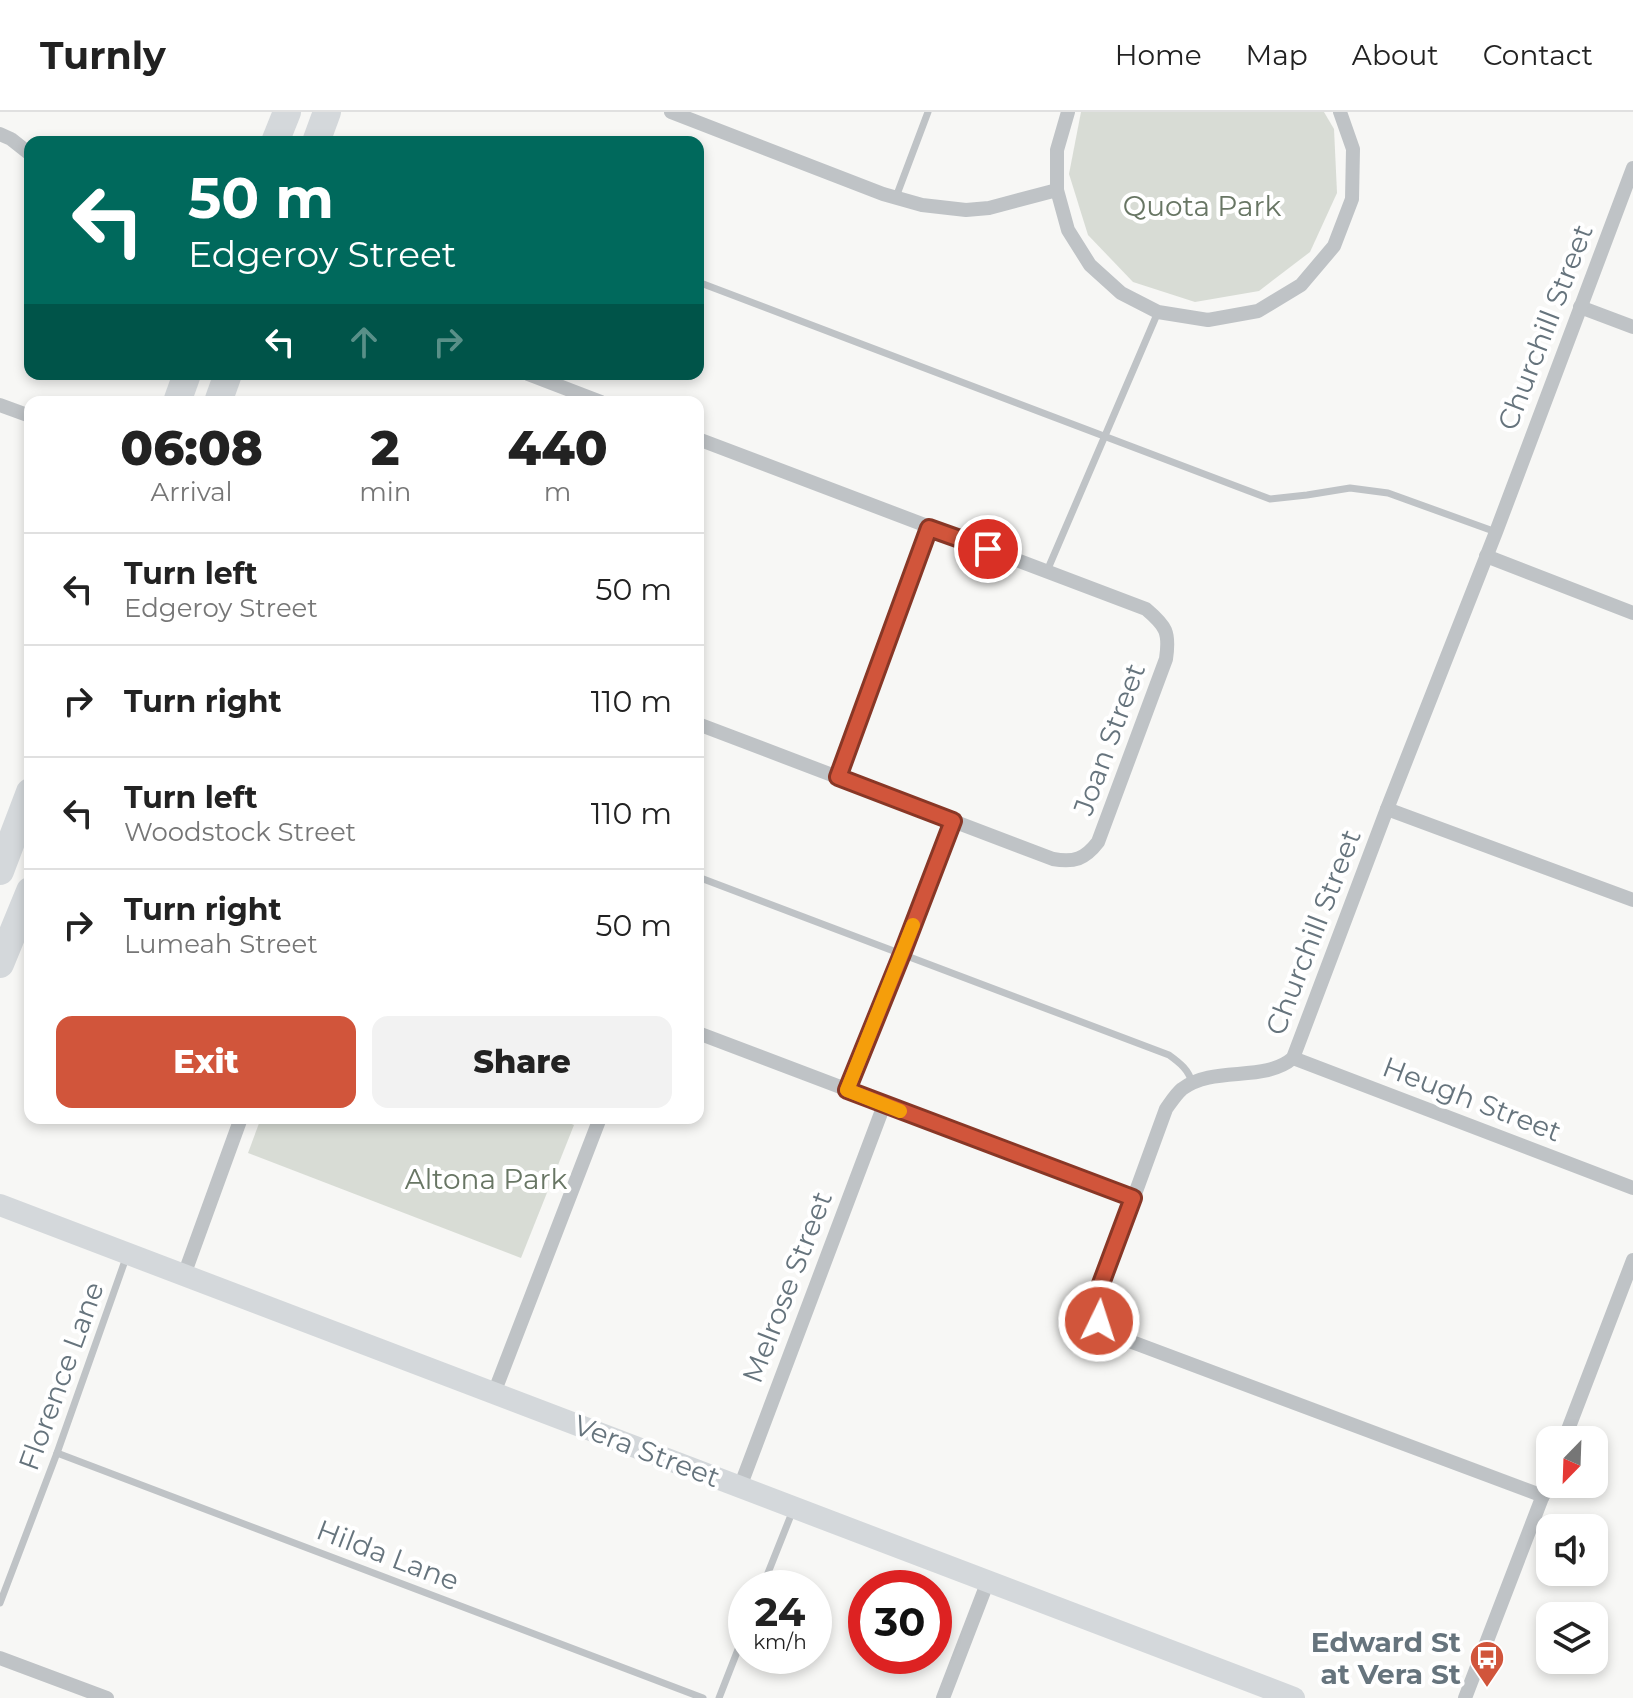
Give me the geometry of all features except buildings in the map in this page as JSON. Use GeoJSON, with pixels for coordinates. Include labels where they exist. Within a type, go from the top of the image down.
{"type":"FeatureCollection","features":[{"type":"Feature","properties":{"kind":"highway"},"geometry":{"type":"LineString","coordinates":[[277,136],[287,112]]}},
{"type":"Feature","properties":{"kind":"highway"},"geometry":{"type":"LineString","coordinates":[[0,871],[24,808]]}},
{"type":"Feature","properties":{"kind":"highway"},"geometry":{"type":"LineString","coordinates":[[0,964],[24,915]]}},
{"type":"Feature","properties":{"kind":"street"},"geometry":{"type":"LineString","coordinates":[[671,112],[922,205],[966,210],[989,208],[1057,190]]}},
{"type":"Feature","properties":{"kind":"street"},"geometry":{"type":"LineString","coordinates":[[1068,112],[1057,150],[1057,190],[1068,230],[1090,265],[1121,293],[1158,312],[1208,320],[1258,311],[1301,285],[1334,246],[1352,199],[1353,149],[1340,112]]}},
{"type":"Feature","properties":{"kind":"street"},"geometry":{"type":"LineString","coordinates":[[0,134],[24,149]]}},
{"type":"Feature","properties":{"kind":"street","name":"Churchill Street"},"geometry":{"type":"LineString","coordinates":[[1192,1083],[1215,1076],[1271,1069],[1293,1058],[1633,168]]}},
{"type":"Feature","properties":{"kind":"street"},"geometry":{"type":"LineString","coordinates":[[1580,307],[1633,327]]}},
{"type":"Feature","properties":{"kind":"street"},"geometry":{"type":"LineString","coordinates":[[544,380],[585,396]]}},
{"type":"Feature","properties":{"kind":"street"},"geometry":{"type":"LineString","coordinates":[[0,405],[24,414]]}},
{"type":"Feature","properties":{"kind":"street"},"geometry":{"type":"LineString","coordinates":[[704,441],[1047,571]]}},
{"type":"Feature","properties":{"kind":"street"},"geometry":{"type":"LineString","coordinates":[[838,777],[929,528]]}},
{"type":"Feature","properties":{"kind":"street"},"geometry":{"type":"LineString","coordinates":[[1486,556],[1633,613]]}},
{"type":"Feature","properties":{"kind":"street","name":"Joan Street"},"geometry":{"type":"LineString","coordinates":[[953,821],[1065,862],[1078,860],[1090,853],[1098,842],[1166,659],[1168,644],[1165,626],[1146,609],[1047,571]]}},
{"type":"Feature","properties":{"kind":"street"},"geometry":{"type":"LineString","coordinates":[[704,726],[953,821]]}},
{"type":"Feature","properties":{"kind":"street"},"geometry":{"type":"LineString","coordinates":[[1387,809],[1633,900]]}},
{"type":"Feature","properties":{"kind":"street"},"geometry":{"type":"LineString","coordinates":[[704,1035],[1133,1198]]}},
{"type":"Feature","properties":{"kind":"street","name":"Heugh Street"},"geometry":{"type":"LineString","coordinates":[[1293,1058],[1633,1188]]}},
{"type":"Feature","properties":{"kind":"street"},"geometry":{"type":"LineString","coordinates":[[1192,1083],[1177,1093],[1166,1109],[1096,1301],[1099,1321],[1108,1333],[1536,1493]]}},
{"type":"Feature","properties":{"kind":"street","name":"Melrose Street"},"geometry":{"type":"LineString","coordinates":[[740,1487],[884,1105]]}},
{"type":"Feature","properties":{"kind":"street"},"geometry":{"type":"LineString","coordinates":[[184,1275],[239,1124]]}},
{"type":"Feature","properties":{"kind":"street"},"geometry":{"type":"LineString","coordinates":[[494,1393],[598,1124]]}},
{"type":"Feature","properties":{"kind":"street","name":"Vera Street"},"geometry":{"type":"LineString","coordinates":[[0,1205],[1294,1698]]}},
{"type":"Feature","properties":{"kind":"street"},"geometry":{"type":"LineString","coordinates":[[1569,1426],[1633,1260]]}},
{"type":"Feature","properties":{"kind":"street"},"geometry":{"type":"LineString","coordinates":[[1465,1698],[1542,1498]]}},
{"type":"Feature","properties":{"kind":"street"},"geometry":{"type":"LineString","coordinates":[[943,1698],[988,1581]]}},
{"type":"Feature","properties":{"kind":"street"},"geometry":{"type":"LineString","coordinates":[[0,1658],[107,1698]]}},
{"type":"Feature","properties":{"kind":"lane"},"geometry":{"type":"LineString","coordinates":[[896,197],[928,112]]}},
{"type":"Feature","properties":{"kind":"lane"},"geometry":{"type":"LineString","coordinates":[[704,284],[1270,499],[1350,488],[1388,493],[1496,532]]}},
{"type":"Feature","properties":{"kind":"lane"},"geometry":{"type":"LineString","coordinates":[[1047,571],[1158,312]]}},
{"type":"Feature","properties":{"kind":"lane"},"geometry":{"type":"LineString","coordinates":[[847,1090],[953,821]]}},
{"type":"Feature","properties":{"kind":"lane"},"geometry":{"type":"LineString","coordinates":[[704,879],[1169,1055],[1184,1066],[1192,1083]]}},
{"type":"Feature","properties":{"kind":"lane","name":"Florence Lane"},"geometry":{"type":"LineString","coordinates":[[0,1603],[128,1253]]}},
{"type":"Feature","properties":{"kind":"lane","name":"Hilda Lane"},"geometry":{"type":"LineString","coordinates":[[57,1453],[703,1698]]}},
{"type":"Feature","properties":{"kind":"lane"},"geometry":{"type":"LineString","coordinates":[[769,1570],[794,1508]]}},
{"type":"Feature","properties":{"kind":"lane"},"geometry":{"type":"LineString","coordinates":[[719,1698],[728,1674]]}},
{"type":"Feature","properties":{"kind":"green space","name":"Quota Park"},"geometry":{"type":"Polygon","coordinates":[[[1081,112],[1324,112],[1334,129],[1337,193],[1310,252],[1259,291],[1195,302],[1133,282],[1088,235],[1069,174],[1081,112]]]}},
{"type":"Feature","properties":{"kind":"green space","name":"Altona Park"},"geometry":{"type":"Polygon","coordinates":[[[259,1124],[574,1125],[521,1258],[248,1153],[259,1124]]]}},
{"type":"Feature","properties":{"kind":"slow traffic"},"geometry":{"type":"LineString","coordinates":[[900,1111],[847,1090],[913,925]]}},
{"type":"Feature","properties":{"kind":"place","name":"Edward St at Vera St"},"geometry":{"type":"Point","coordinates":[1487,1689]}},
{"type":"Feature","properties":{"kind":"route"},"geometry":{"type":"LineString","coordinates":[[988,549],[929,528],[838,777],[953,821],[847,1090],[1133,1198],[1099,1289],[1096,1311],[1099,1321]]}}]}
